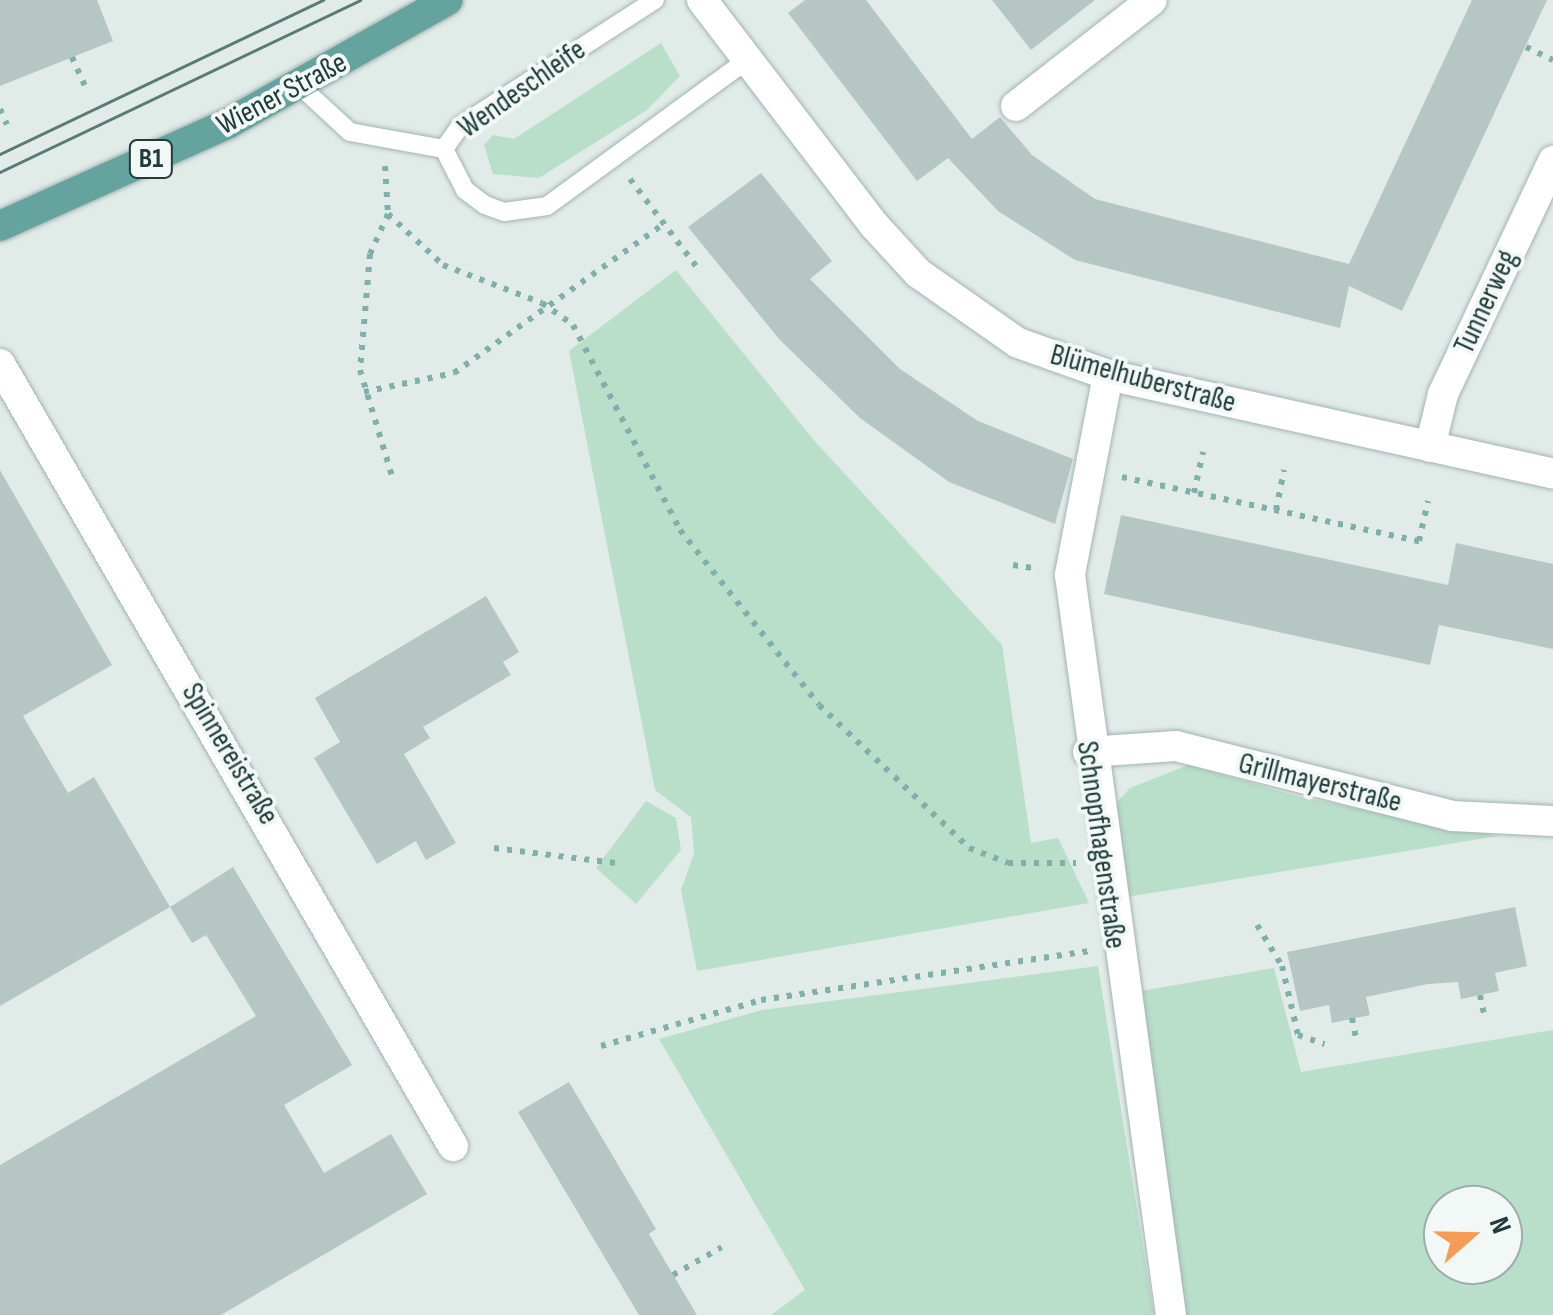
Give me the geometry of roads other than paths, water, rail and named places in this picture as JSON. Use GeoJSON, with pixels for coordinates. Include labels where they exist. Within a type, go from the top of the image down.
{"type":"FeatureCollection","features":[{"type":"Feature","properties":{"kind":"main road","name":"Wiener Straße"},"geometry":{"type":"LineString","coordinates":[[0,226],[300,86],[448,0]]}},
{"type":"Feature","properties":{"kind":"street","name":"Blümelhuberstraße"},"geometry":{"type":"LineString","coordinates":[[702,0],[742,63],[918,272],[1018,343],[1108,375],[1553,474]]}},
{"type":"Feature","properties":{"kind":"street"},"geometry":{"type":"LineString","coordinates":[[1016,106],[1152,0]]}},
{"type":"Feature","properties":{"kind":"street","name":"Tunnerweg"},"geometry":{"type":"LineString","coordinates":[[1430,447],[1443,394],[1553,161]]}},
{"type":"Feature","properties":{"kind":"street","name":"Spinnereistraße"},"geometry":{"type":"LineString","coordinates":[[0,364],[405,1050],[453,1146]]}},
{"type":"Feature","properties":{"kind":"street","name":"Schnopfhagenstraße"},"geometry":{"type":"LineString","coordinates":[[1108,375],[1070,574],[1102,861],[1171,1315]]}},
{"type":"Feature","properties":{"kind":"street","name":"Grillmayerstraße"},"geometry":{"type":"LineString","coordinates":[[1088,752],[1176,746],[1452,816],[1553,820]]}},
{"type":"Feature","properties":{"kind":"lane","name":"Wendeschleife"},"geometry":{"type":"LineString","coordinates":[[444,149],[460,126],[654,0]]}},
{"type":"Feature","properties":{"kind":"lane"},"geometry":{"type":"LineString","coordinates":[[300,86],[350,132],[444,149],[465,190],[504,212],[546,206],[616,160],[742,63]]}},
{"type":"Feature","properties":{"kind":"tram line"},"geometry":{"type":"LineString","coordinates":[[0,154],[323,0]]}},
{"type":"Feature","properties":{"kind":"tram line"},"geometry":{"type":"LineString","coordinates":[[0,172],[360,0]]}}]}
